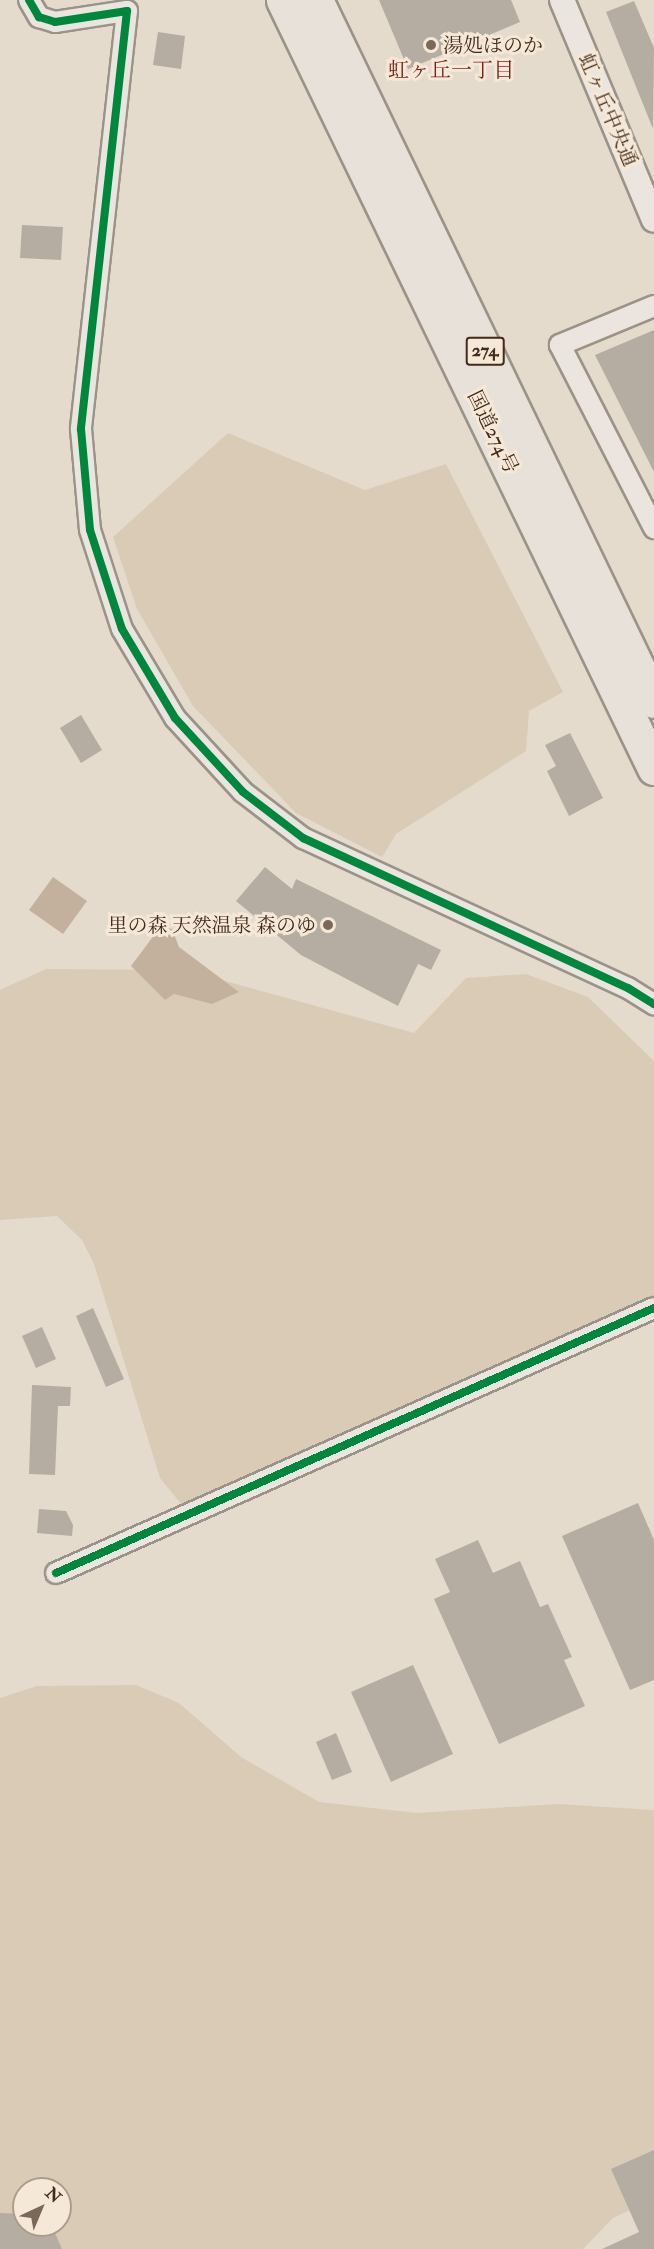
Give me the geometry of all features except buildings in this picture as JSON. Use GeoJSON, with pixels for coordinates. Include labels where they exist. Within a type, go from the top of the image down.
{"type":"FeatureCollection","features":[{"type":"Feature","properties":{"kind":"highway","name":"国道274号"},"geometry":{"type":"LineString","coordinates":[[283,0],[654,768]]}},
{"type":"Feature","properties":{"kind":"highway","name":"国道274号"},"geometry":{"type":"LineString","coordinates":[[316,0],[654,701]]}},
{"type":"Feature","properties":{"kind":"street"},"geometry":{"type":"LineString","coordinates":[[29,0],[39,17],[55,22],[128,11],[81,429],[90,530],[122,629],[175,718],[243,792],[303,838],[628,988],[654,1004]]}},
{"type":"Feature","properties":{"kind":"street","name":"虹ヶ丘中央通"},"geometry":{"type":"LineString","coordinates":[[562,0],[654,220]]}},
{"type":"Feature","properties":{"kind":"street"},"geometry":{"type":"LineString","coordinates":[[654,306],[560,345],[654,528]]}},
{"type":"Feature","properties":{"kind":"street"},"geometry":{"type":"LineString","coordinates":[[56,1573],[654,1308]]}},
{"type":"Feature","properties":{"kind":"shaded area"},"geometry":{"type":"Polygon","coordinates":[[[228,433],[365,490],[446,464],[563,692],[529,711],[526,751],[396,834],[382,857],[296,813],[193,706],[137,609],[113,537],[228,433]]]}},
{"type":"Feature","properties":{"kind":"shaded area"},"geometry":{"type":"Polygon","coordinates":[[[53,877],[87,901],[63,934],[29,910],[53,877]]]}},
{"type":"Feature","properties":{"kind":"shaded area"},"geometry":{"type":"Polygon","coordinates":[[[161,926],[172,929],[179,947],[239,992],[212,1004],[174,994],[165,1000],[131,966],[161,926]]]}},
{"type":"Feature","properties":{"kind":"shaded area"},"geometry":{"type":"Polygon","coordinates":[[[46,969],[185,970],[414,1033],[466,978],[526,974],[588,997],[654,1061],[654,1296],[368,1425],[225,1499],[182,1505],[160,1478],[94,1264],[82,1240],[57,1216],[0,1220],[0,990],[46,969]]]}},
{"type":"Feature","properties":{"kind":"shaded area"},"geometry":{"type":"Polygon","coordinates":[[[136,1685],[179,1703],[241,1757],[319,1802],[417,1813],[559,1804],[654,1810],[654,2199],[613,2218],[583,2249],[0,2249],[0,1698],[37,1686],[136,1685]]]}},
{"type":"Feature","properties":{"kind":"cycle path"},"geometry":{"type":"LineString","coordinates":[[29,0],[39,17],[55,22],[127,11],[81,429],[90,530],[122,629],[175,718],[243,792],[303,838],[628,988],[654,1004]]}},
{"type":"Feature","properties":{"kind":"cycle path"},"geometry":{"type":"LineString","coordinates":[[56,1573],[654,1308]]}},
{"type":"Feature","properties":{"kind":"place","name":"湯処ほのか"},"geometry":{"type":"Point","coordinates":[431,45]}},
{"type":"Feature","properties":{"kind":"place","name":"里の森 天然温泉 森のゆ"},"geometry":{"type":"Point","coordinates":[328,925]}},
{"type":"Feature","properties":{"kind":"district","name":"虹ヶ丘一丁目"},"geometry":{"type":"Point","coordinates":[451,71]}}]}
